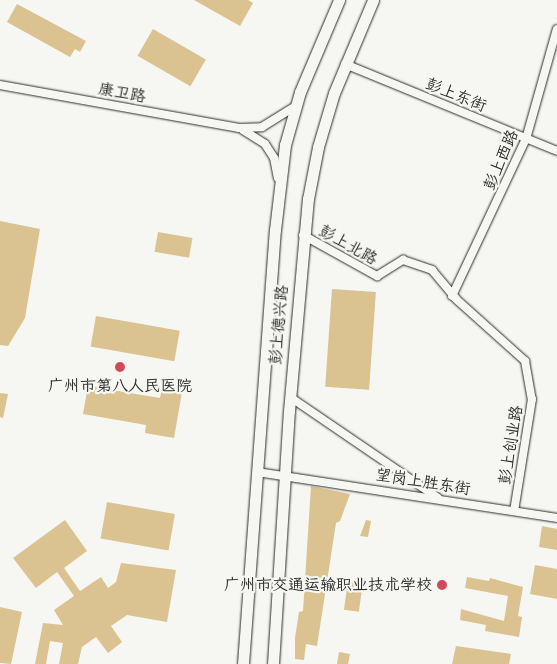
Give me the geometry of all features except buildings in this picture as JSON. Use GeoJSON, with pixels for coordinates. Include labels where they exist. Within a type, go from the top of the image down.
{"type":"FeatureCollection","features":[{"type":"Feature","properties":{"kind":"street","name":"彭上德兴路"},"geometry":{"type":"LineString","coordinates":[[243,664],[280,186],[285,145],[296,106],[338,0]]}},
{"type":"Feature","properties":{"kind":"street","name":"彭上德兴路"},"geometry":{"type":"LineString","coordinates":[[273,664],[284,474],[303,235],[318,147],[345,64],[373,0]]}},
{"type":"Feature","properties":{"kind":"street","name":"彭上西路"},"geometry":{"type":"LineString","coordinates":[[452,296],[526,139],[557,29]]}},
{"type":"Feature","properties":{"kind":"street","name":"彭上东街"},"geometry":{"type":"LineString","coordinates":[[345,64],[557,151]]}},
{"type":"Feature","properties":{"kind":"street","name":"康卫路"},"geometry":{"type":"LineString","coordinates":[[0,85],[238,128]]}},
{"type":"Feature","properties":{"kind":"street"},"geometry":{"type":"LineString","coordinates":[[238,128],[262,127],[296,106]]}},
{"type":"Feature","properties":{"kind":"street"},"geometry":{"type":"LineString","coordinates":[[238,128],[265,144],[274,158],[280,186]]}},
{"type":"Feature","properties":{"kind":"street","name":"彭上北路"},"geometry":{"type":"LineString","coordinates":[[303,235],[376,276],[403,260],[432,270],[452,296]]}},
{"type":"Feature","properties":{"kind":"street","name":"彭上创业路"},"geometry":{"type":"LineString","coordinates":[[452,296],[524,361],[532,399],[514,511]]}},
{"type":"Feature","properties":{"kind":"street"},"geometry":{"type":"LineString","coordinates":[[290,396],[439,499]]}},
{"type":"Feature","properties":{"kind":"street","name":"望岗上胜东街"},"geometry":{"type":"LineString","coordinates":[[257,472],[284,474],[557,518]]}},
{"type":"Feature","properties":{"kind":"place","name":"广州市第八人民医院"},"geometry":{"type":"Point","coordinates":[120,367]}},
{"type":"Feature","properties":{"kind":"place","name":"广州市交通运输职业技术学校"},"geometry":{"type":"Point","coordinates":[442,585]}}]}
